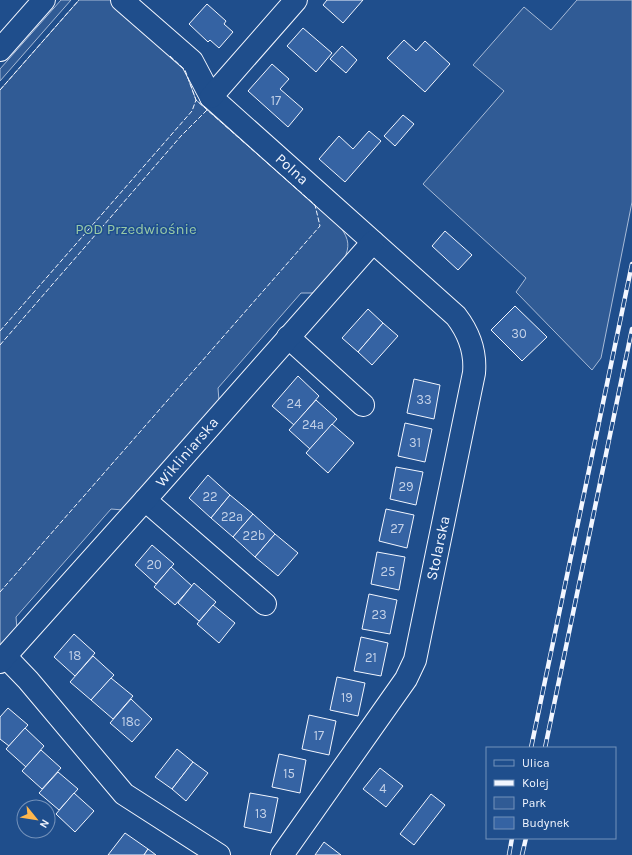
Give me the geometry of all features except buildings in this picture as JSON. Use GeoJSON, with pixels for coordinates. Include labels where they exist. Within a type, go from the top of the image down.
{"type":"FeatureCollection","features":[{"type":"Feature","properties":{"kind":"street"},"geometry":{"type":"LineString","coordinates":[[0,50],[44,0]]}},
{"type":"Feature","properties":{"kind":"street","name":"Polna"},"geometry":{"type":"LineString","coordinates":[[122,0],[192,61],[210,97],[373,242]]}},
{"type":"Feature","properties":{"kind":"street"},"geometry":{"type":"LineString","coordinates":[[210,97],[296,0]]}},
{"type":"Feature","properties":{"kind":"street","name":"Wikliniarska"},"geometry":{"type":"LineString","coordinates":[[2,659],[373,242]]}},
{"type":"Feature","properties":{"kind":"street","name":"Stolarska"},"geometry":{"type":"LineString","coordinates":[[282,855],[411,670],[415,660],[474,373],[475,361],[473,350],[464,326],[456,316],[373,242]]}},
{"type":"Feature","properties":{"kind":"street"},"geometry":{"type":"LineString","coordinates":[[288,336],[363,406]]}},
{"type":"Feature","properties":{"kind":"street"},"geometry":{"type":"LineString","coordinates":[[145,500],[265,604]]}},
{"type":"Feature","properties":{"kind":"street"},"geometry":{"type":"LineString","coordinates":[[2,659],[28,680],[124,794],[219,855]]}},
{"type":"Feature","properties":{"kind":"green space"},"geometry":{"type":"Polygon","coordinates":[[[61,0],[71,0],[0,81],[0,69],[61,0]]]}},
{"type":"Feature","properties":{"kind":"green space","name":"POD Przedwiośnie"},"geometry":{"type":"Polygon","coordinates":[[[79,0],[111,0],[185,70],[196,100],[341,228],[346,236],[348,247],[344,259],[314,293],[301,293],[218,388],[219,401],[123,510],[111,509],[16,617],[17,629],[0,648],[0,90],[79,0]]]}},
{"type":"Feature","properties":{"kind":"green space"},"geometry":{"type":"Polygon","coordinates":[[[577,0],[632,0],[632,202],[601,358],[592,370],[516,292],[526,278],[423,184],[504,91],[473,65],[524,7],[551,30],[577,0]]]}},
{"type":"Feature","properties":{"kind":"railway"},"geometry":{"type":"LineString","coordinates":[[531,747],[632,264]]}},
{"type":"Feature","properties":{"kind":"railway"},"geometry":{"type":"LineString","coordinates":[[545,747],[632,329]]}},
{"type":"Feature","properties":{"kind":"railway"},"geometry":{"type":"LineString","coordinates":[[509,855],[512,839]]}},
{"type":"Feature","properties":{"kind":"railway"},"geometry":{"type":"LineString","coordinates":[[522,855],[526,839]]}},
{"type":"Feature","properties":{"kind":"fence"},"geometry":{"type":"LineString","coordinates":[[0,90],[79,0]]}},
{"type":"Feature","properties":{"kind":"fence"},"geometry":{"type":"LineString","coordinates":[[0,592],[320,226],[315,205],[196,100],[185,70],[170,56]]}},
{"type":"Feature","properties":{"kind":"fence"},"geometry":{"type":"LineString","coordinates":[[0,331],[192,111],[196,100]]}},
{"type":"Feature","properties":{"kind":"fence"},"geometry":{"type":"LineString","coordinates":[[0,345],[181,136],[207,110]]}}]}
